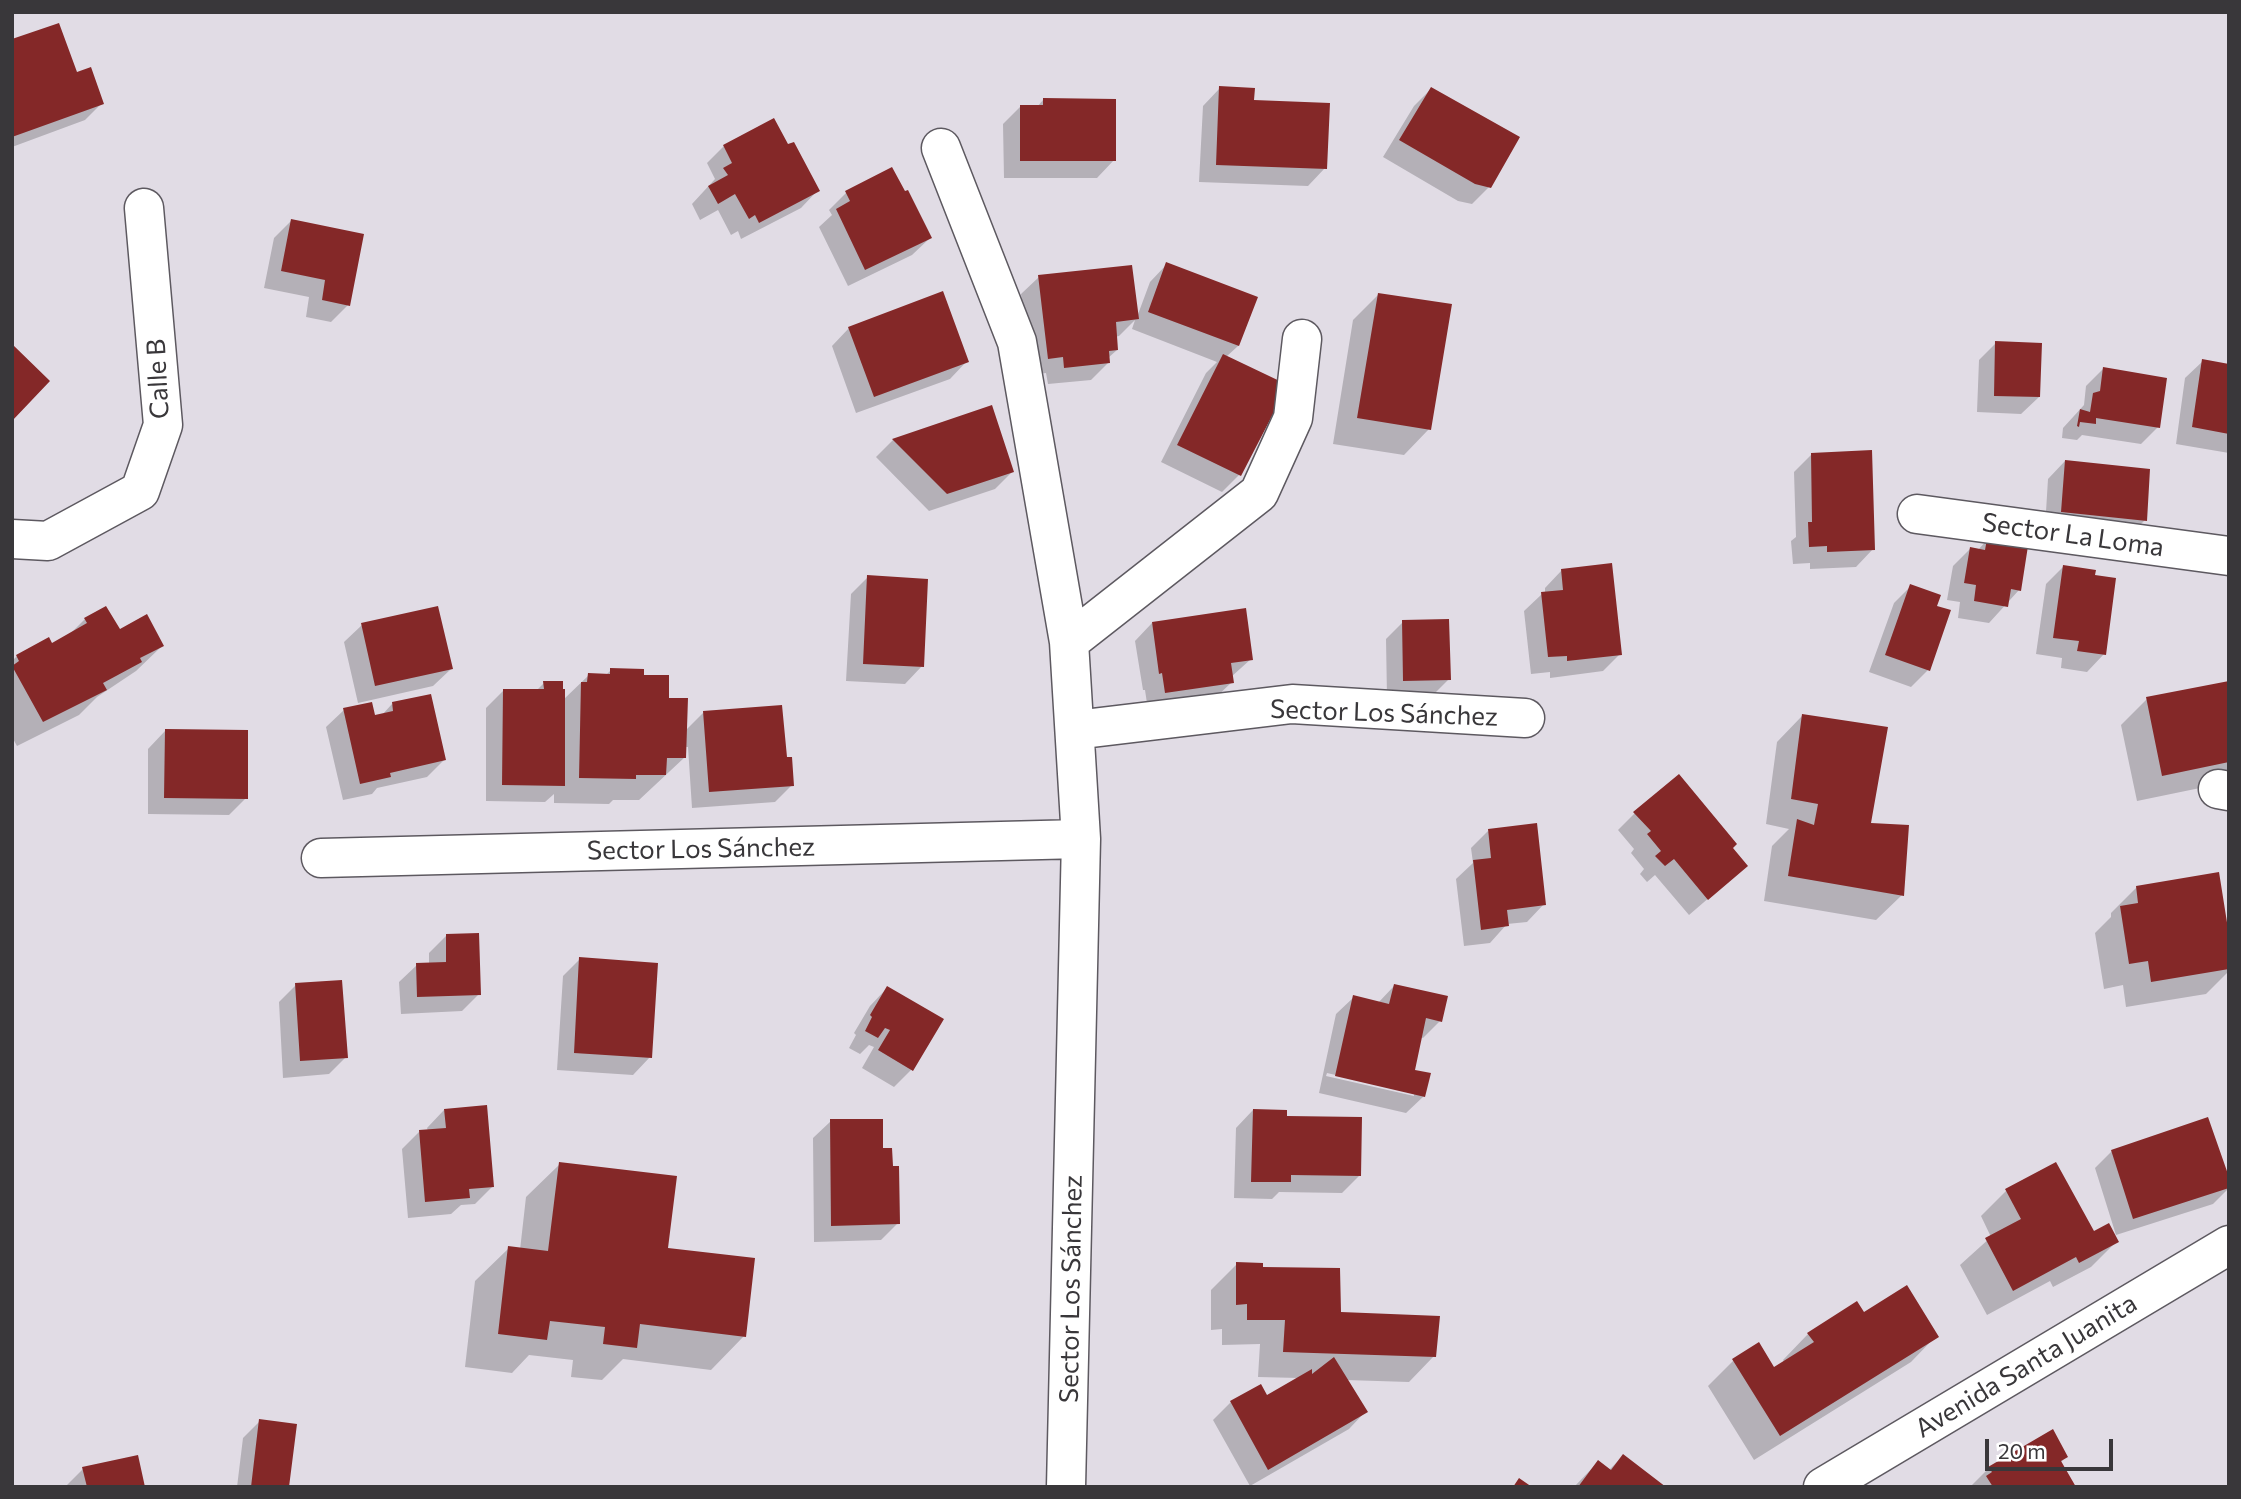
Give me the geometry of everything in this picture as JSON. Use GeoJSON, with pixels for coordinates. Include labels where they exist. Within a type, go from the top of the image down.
{"type":"FeatureCollection","features":[{"type":"Feature","properties":{"kind":"street","name":"Sector Los Sánchez"},"geometry":{"type":"LineString","coordinates":[[941,148],[1017,342],[1069,642],[1081,839],[1066,1487]]}},
{"type":"Feature","properties":{"kind":"street","name":"Calle B"},"geometry":{"type":"LineString","coordinates":[[12,539],[48,541],[140,491],[163,425],[144,208]]}},
{"type":"Feature","properties":{"kind":"street"},"geometry":{"type":"LineString","coordinates":[[1069,642],[1259,493],[1293,418],[1302,340]]}},
{"type":"Feature","properties":{"kind":"street","name":"Sector La Loma"},"geometry":{"type":"LineString","coordinates":[[1917,514],[2229,556]]}},
{"type":"Feature","properties":{"kind":"street","name":"Sector Los Sánchez"},"geometry":{"type":"LineString","coordinates":[[1075,730],[1292,704],[1525,718]]}},
{"type":"Feature","properties":{"kind":"street","name":"Sector Los Sánchez"},"geometry":{"type":"LineString","coordinates":[[321,859],[1081,839]]}},
{"type":"Feature","properties":{"kind":"street","name":"Avenida Santa Juanita"},"geometry":{"type":"LineString","coordinates":[[1823,1487],[2229,1245]]}},
{"type":"Feature","properties":{"kind":"building"},"geometry":{"type":"Polygon","coordinates":[[[59,23],[77,72],[91,67],[104,104],[12,137],[12,39],[59,23]]]}},
{"type":"Feature","properties":{"kind":"building"},"geometry":{"type":"Polygon","coordinates":[[[1219,86],[1255,88],[1254,100],[1330,103],[1327,169],[1216,165],[1219,86]]]}},
{"type":"Feature","properties":{"kind":"building"},"geometry":{"type":"Polygon","coordinates":[[[1431,87],[1520,137],[1491,188],[1475,184],[1399,140],[1431,87]]]}},
{"type":"Feature","properties":{"kind":"building"},"geometry":{"type":"Polygon","coordinates":[[[1043,98],[1116,99],[1116,161],[1020,161],[1020,105],[1043,105],[1043,98]]]}},
{"type":"Feature","properties":{"kind":"building"},"geometry":{"type":"Polygon","coordinates":[[[774,118],[788,144],[794,142],[820,191],[759,223],[755,215],[749,219],[735,194],[718,204],[708,186],[728,175],[723,168],[732,163],[723,145],[774,118]]]}},
{"type":"Feature","properties":{"kind":"building"},"geometry":{"type":"Polygon","coordinates":[[[892,167],[905,191],[908,190],[932,238],[865,270],[836,209],[850,201],[845,191],[892,167]]]}},
{"type":"Feature","properties":{"kind":"building"},"geometry":{"type":"Polygon","coordinates":[[[291,219],[364,234],[350,306],[322,300],[325,280],[281,271],[291,219]]]}},
{"type":"Feature","properties":{"kind":"building"},"geometry":{"type":"Polygon","coordinates":[[[1166,262],[1258,297],[1239,346],[1148,312],[1166,262]]]}},
{"type":"Feature","properties":{"kind":"building"},"geometry":{"type":"Polygon","coordinates":[[[1132,265],[1139,319],[1116,322],[1118,350],[1109,351],[1110,363],[1064,368],[1063,357],[1048,359],[1038,275],[1132,265]]]}},
{"type":"Feature","properties":{"kind":"building"},"geometry":{"type":"Polygon","coordinates":[[[943,291],[969,362],[874,397],[848,327],[943,291]]]}},
{"type":"Feature","properties":{"kind":"building"},"geometry":{"type":"Polygon","coordinates":[[[1378,293],[1452,304],[1431,430],[1357,418],[1378,293]]]}},
{"type":"Feature","properties":{"kind":"building"},"geometry":{"type":"Polygon","coordinates":[[[1995,341],[2042,343],[2040,397],[1994,396],[1995,341]]]}},
{"type":"Feature","properties":{"kind":"building"},"geometry":{"type":"Polygon","coordinates":[[[12,344],[50,381],[12,421],[12,344]]]}},
{"type":"Feature","properties":{"kind":"building"},"geometry":{"type":"Polygon","coordinates":[[[1223,354],[1288,385],[1241,476],[1177,445],[1223,354]]]}},
{"type":"Feature","properties":{"kind":"building"},"geometry":{"type":"Polygon","coordinates":[[[2202,359],[2229,364],[2229,434],[2192,427],[2202,359]]]}},
{"type":"Feature","properties":{"kind":"building"},"geometry":{"type":"Polygon","coordinates":[[[2103,367],[2167,378],[2160,428],[2096,418],[2096,424],[2080,422],[2079,427],[2077,426],[2080,409],[2090,412],[2093,393],[2100,391],[2103,367]]]}},
{"type":"Feature","properties":{"kind":"building"},"geometry":{"type":"Polygon","coordinates":[[[992,405],[1014,472],[947,494],[892,439],[992,405]]]}},
{"type":"Feature","properties":{"kind":"building"},"geometry":{"type":"Polygon","coordinates":[[[1872,450],[1875,550],[1827,552],[1827,546],[1809,547],[1808,522],[1812,522],[1811,453],[1872,450]]]}},
{"type":"Feature","properties":{"kind":"building"},"geometry":{"type":"Polygon","coordinates":[[[2065,460],[2150,469],[2147,521],[2061,512],[2065,460]]]}},
{"type":"Feature","properties":{"kind":"building"},"geometry":{"type":"Polygon","coordinates":[[[1987,539],[2028,546],[2021,591],[2011,589],[2008,607],[1974,601],[1976,585],[1964,583],[1970,547],[1985,550],[1987,539]]]}},
{"type":"Feature","properties":{"kind":"building"},"geometry":{"type":"Polygon","coordinates":[[[1612,563],[1622,655],[1567,661],[1567,656],[1548,657],[1541,592],[1563,590],[1561,569],[1612,563]]]}},
{"type":"Feature","properties":{"kind":"building"},"geometry":{"type":"Polygon","coordinates":[[[2063,565],[2096,570],[2095,575],[2116,578],[2106,655],[2077,651],[2079,641],[2053,638],[2063,565]]]}},
{"type":"Feature","properties":{"kind":"building"},"geometry":{"type":"Polygon","coordinates":[[[867,575],[928,579],[924,667],[863,664],[867,575]]]}},
{"type":"Feature","properties":{"kind":"building"},"geometry":{"type":"Polygon","coordinates":[[[1910,584],[1941,595],[1937,606],[1951,610],[1930,671],[1885,655],[1910,584]]]}},
{"type":"Feature","properties":{"kind":"building"},"geometry":{"type":"Polygon","coordinates":[[[106,606],[120,629],[147,614],[164,646],[140,658],[142,662],[103,683],[107,690],[43,722],[12,666],[19,661],[16,655],[49,637],[52,643],[87,623],[84,618],[106,606]]]}},
{"type":"Feature","properties":{"kind":"building"},"geometry":{"type":"Polygon","coordinates":[[[438,606],[453,669],[375,686],[361,623],[438,606]]]}},
{"type":"Feature","properties":{"kind":"building"},"geometry":{"type":"Polygon","coordinates":[[[1246,608],[1253,660],[1231,663],[1234,683],[1165,693],[1162,673],[1159,674],[1152,622],[1246,608]]]}},
{"type":"Feature","properties":{"kind":"building"},"geometry":{"type":"Polygon","coordinates":[[[1449,619],[1451,680],[1403,681],[1402,620],[1449,619]]]}},
{"type":"Feature","properties":{"kind":"building"},"geometry":{"type":"Polygon","coordinates":[[[610,668],[644,669],[644,675],[669,675],[669,698],[688,698],[686,758],[667,758],[666,775],[636,775],[636,779],[579,778],[581,682],[587,682],[588,673],[610,674],[610,668]]]}},
{"type":"Feature","properties":{"kind":"building"},"geometry":{"type":"Polygon","coordinates":[[[543,681],[563,681],[565,689],[565,786],[502,785],[503,689],[544,689],[543,681]]]}},
{"type":"Feature","properties":{"kind":"building"},"geometry":{"type":"Polygon","coordinates":[[[2229,681],[2229,762],[2162,776],[2146,697],[2229,681]]]}},
{"type":"Feature","properties":{"kind":"building"},"geometry":{"type":"Polygon","coordinates":[[[431,694],[446,760],[390,773],[391,777],[360,784],[343,708],[372,702],[375,715],[393,711],[392,702],[431,694]]]}},
{"type":"Feature","properties":{"kind":"building"},"geometry":{"type":"Polygon","coordinates":[[[782,705],[787,757],[792,757],[794,786],[709,792],[703,711],[782,705]]]}},
{"type":"Feature","properties":{"kind":"building"},"geometry":{"type":"Polygon","coordinates":[[[1802,714],[1888,727],[1871,823],[1909,825],[1904,896],[1788,876],[1797,819],[1814,825],[1818,804],[1791,799],[1802,714]]]}},
{"type":"Feature","properties":{"kind":"building"},"geometry":{"type":"Polygon","coordinates":[[[165,729],[248,730],[248,799],[164,798],[165,729]]]}},
{"type":"Feature","properties":{"kind":"building"},"geometry":{"type":"Polygon","coordinates":[[[1679,774],[1737,844],[1733,848],[1748,866],[1708,900],[1674,859],[1665,866],[1655,856],[1661,851],[1647,834],[1651,831],[1633,812],[1679,774]]]}},
{"type":"Feature","properties":{"kind":"building"},"geometry":{"type":"Polygon","coordinates":[[[1537,823],[1546,905],[1507,910],[1509,926],[1481,930],[1473,860],[1491,858],[1488,829],[1537,823]]]}},
{"type":"Feature","properties":{"kind":"building"},"geometry":{"type":"Polygon","coordinates":[[[2219,872],[2229,935],[2229,969],[2151,982],[2148,961],[2129,964],[2120,906],[2138,903],[2136,886],[2219,872]]]}},
{"type":"Feature","properties":{"kind":"building"},"geometry":{"type":"Polygon","coordinates":[[[479,933],[481,995],[417,997],[416,963],[446,962],[446,934],[479,933]]]}},
{"type":"Feature","properties":{"kind":"building"},"geometry":{"type":"Polygon","coordinates":[[[579,957],[658,963],[652,1058],[574,1053],[579,957]]]}},
{"type":"Feature","properties":{"kind":"building"},"geometry":{"type":"Polygon","coordinates":[[[342,980],[348,1058],[300,1061],[295,983],[342,980]]]}},
{"type":"Feature","properties":{"kind":"building"},"geometry":{"type":"Polygon","coordinates":[[[1394,984],[1448,996],[1442,1022],[1426,1018],[1415,1070],[1431,1073],[1425,1097],[1335,1076],[1353,995],[1389,1004],[1394,984]]]}},
{"type":"Feature","properties":{"kind":"building"},"geometry":{"type":"Polygon","coordinates":[[[887,986],[944,1019],[913,1071],[878,1050],[890,1030],[885,1028],[878,1038],[865,1031],[872,1017],[870,1015],[887,986]]]}},
{"type":"Feature","properties":{"kind":"building"},"geometry":{"type":"Polygon","coordinates":[[[487,1105],[494,1187],[469,1189],[470,1198],[425,1202],[419,1130],[446,1128],[444,1109],[487,1105]]]}},
{"type":"Feature","properties":{"kind":"building"},"geometry":{"type":"Polygon","coordinates":[[[1253,1109],[1287,1110],[1287,1116],[1362,1117],[1361,1176],[1291,1175],[1291,1182],[1251,1182],[1253,1109]]]}},
{"type":"Feature","properties":{"kind":"building"},"geometry":{"type":"Polygon","coordinates":[[[2208,1117],[2229,1177],[2229,1188],[2133,1219],[2111,1150],[2208,1117]]]}},
{"type":"Feature","properties":{"kind":"building"},"geometry":{"type":"Polygon","coordinates":[[[830,1119],[883,1119],[883,1148],[892,1148],[893,1166],[899,1166],[900,1224],[831,1226],[830,1119]]]}},
{"type":"Feature","properties":{"kind":"building"},"geometry":{"type":"Polygon","coordinates":[[[559,1162],[677,1176],[668,1248],[755,1258],[746,1337],[640,1324],[637,1348],[603,1344],[605,1327],[550,1321],[547,1340],[498,1334],[508,1246],[548,1251],[559,1162]]]}},
{"type":"Feature","properties":{"kind":"building"},"geometry":{"type":"Polygon","coordinates":[[[2056,1162],[2094,1231],[2109,1223],[2119,1242],[2079,1263],[2076,1257],[2013,1291],[1985,1238],[2021,1219],[2005,1189],[2056,1162]]]}},
{"type":"Feature","properties":{"kind":"building"},"geometry":{"type":"Polygon","coordinates":[[[1236,1262],[1263,1263],[1263,1267],[1340,1268],[1341,1312],[1440,1316],[1436,1357],[1283,1352],[1285,1320],[1247,1320],[1247,1304],[1236,1305],[1236,1262]]]}},
{"type":"Feature","properties":{"kind":"building"},"geometry":{"type":"Polygon","coordinates":[[[1907,1285],[1939,1337],[1780,1436],[1732,1359],[1759,1342],[1774,1367],[1814,1342],[1807,1333],[1857,1301],[1864,1312],[1907,1285]]]}},
{"type":"Feature","properties":{"kind":"building"},"geometry":{"type":"Polygon","coordinates":[[[1334,1357],[1368,1412],[1268,1470],[1230,1401],[1261,1384],[1267,1395],[1312,1369],[1312,1374],[1334,1357]]]}},
{"type":"Feature","properties":{"kind":"building"},"geometry":{"type":"Polygon","coordinates":[[[259,1419],[297,1424],[289,1487],[251,1487],[259,1419]]]}},
{"type":"Feature","properties":{"kind":"building"},"geometry":{"type":"Polygon","coordinates":[[[2053,1429],[2068,1457],[2061,1461],[2076,1487],[1993,1487],[1986,1476],[1992,1472],[1988,1467],[2053,1429]]]}},
{"type":"Feature","properties":{"kind":"building"},"geometry":{"type":"Polygon","coordinates":[[[1623,1454],[1666,1487],[1578,1487],[1598,1460],[1611,1470],[1623,1454]]]}},
{"type":"Feature","properties":{"kind":"building"},"geometry":{"type":"Polygon","coordinates":[[[138,1455],[145,1487],[87,1487],[82,1467],[138,1455]]]}},
{"type":"Feature","properties":{"kind":"building"},"geometry":{"type":"Polygon","coordinates":[[[1519,1478],[1532,1487],[1513,1487],[1519,1478]]]}}]}
